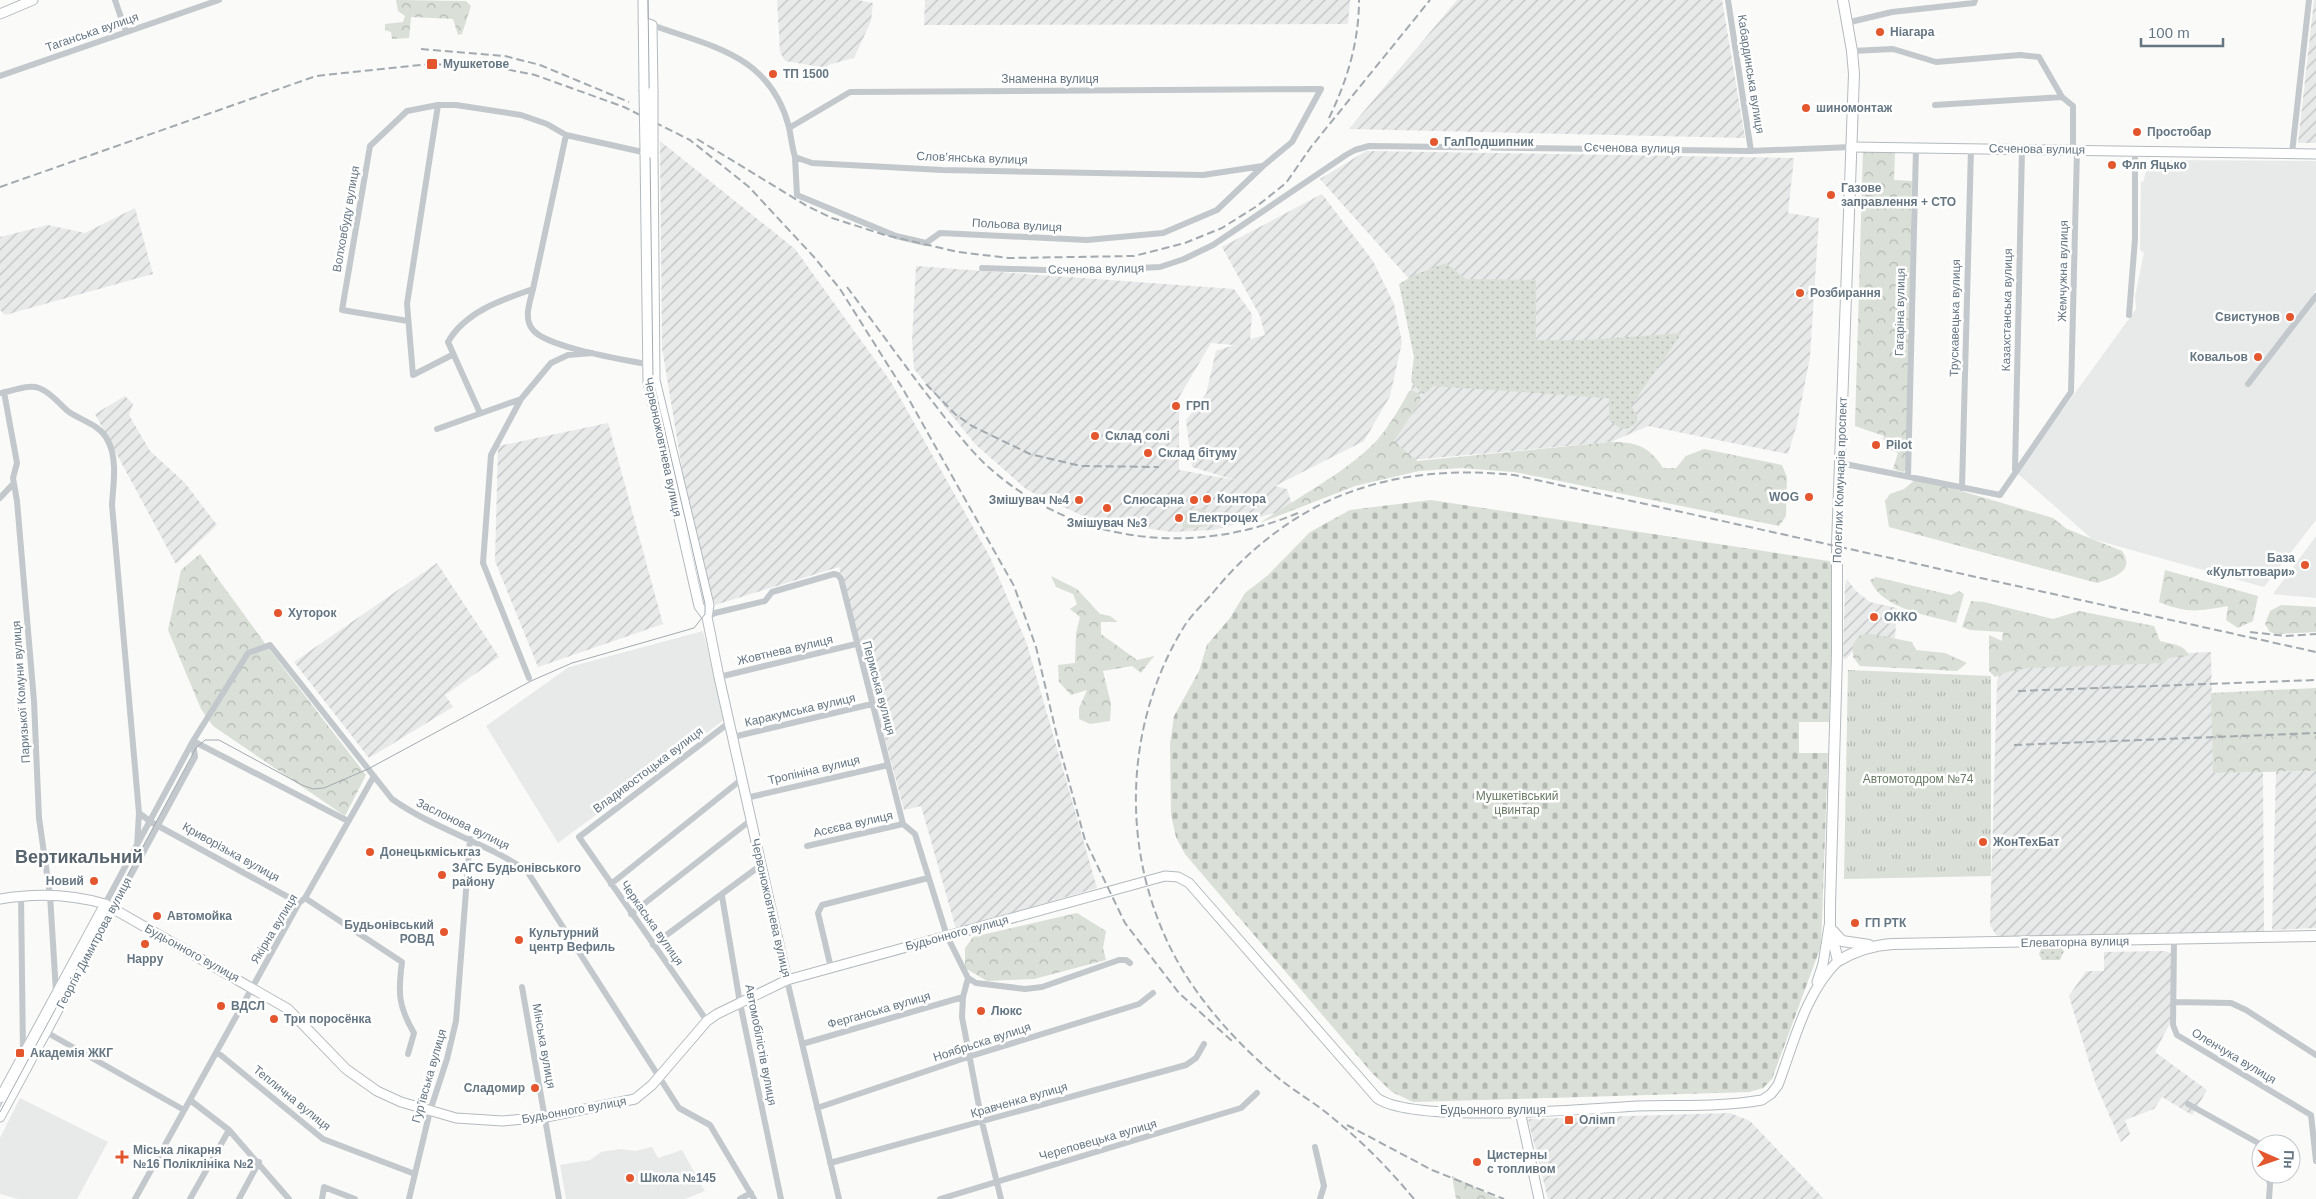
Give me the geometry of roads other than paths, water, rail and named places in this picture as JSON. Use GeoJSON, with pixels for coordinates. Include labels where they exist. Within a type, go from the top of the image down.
{"type":"FeatureCollection","features":[{"type":"Feature","properties":{"kind":"main road"},"geometry":{"type":"LineString","coordinates":[[0,14],[33,0]]}},
{"type":"Feature","properties":{"kind":"main road"},"geometry":{"type":"LineString","coordinates":[[643,0],[648,24]]}},
{"type":"Feature","properties":{"kind":"main road","name":"Полеглих Комунарів проспект"},"geometry":{"type":"LineString","coordinates":[[1838,961],[1830,921],[1840,462],[1852,147],[1852,51],[1842,0]]}},
{"type":"Feature","properties":{"kind":"main road","name":"Червоножовтнева вулиця"},"geometry":{"type":"LineString","coordinates":[[648,24],[650,365],[709,605],[707,617],[719,677],[787,980]]}},
{"type":"Feature","properties":{"kind":"main road","name":"Сєченова вулиця"},"geometry":{"type":"LineString","coordinates":[[1852,147],[2316,154]]}},
{"type":"Feature","properties":{"kind":"main road","name":"Будьонного вулиця"},"geometry":{"type":"LineString","coordinates":[[0,899],[21,895],[50,895],[89,899],[109,906],[253,987],[288,1009],[346,1068],[377,1091],[430,1111],[456,1118],[478,1121],[546,1117],[635,1099],[660,1077],[707,1022],[787,980],[1165,876],[1178,877],[1189,883],[1377,1098],[1398,1107],[1443,1112],[1520,1111],[1762,1100],[1771,1094],[1778,1085],[1813,993],[1828,971],[1838,961]]}},
{"type":"Feature","properties":{"kind":"main road","name":"Георгія Димитрова вулиця"},"geometry":{"type":"LineString","coordinates":[[0,1098],[56,992],[109,906]]}},
{"type":"Feature","properties":{"kind":"main road","name":"Георгія Димитрова вулиця"},"geometry":{"type":"LineString","coordinates":[[0,1117],[46,1032],[109,906]]}},
{"type":"Feature","properties":{"kind":"main road"},"geometry":{"type":"LineString","coordinates":[[1830,921],[1834,933],[1842,941],[1878,945]]}},
{"type":"Feature","properties":{"kind":"main road"},"geometry":{"type":"LineString","coordinates":[[1813,993],[1823,964],[1830,921]]}},
{"type":"Feature","properties":{"kind":"main road","name":"Елеваторна вулиця"},"geometry":{"type":"LineString","coordinates":[[1838,961],[1854,952],[1878,945],[2316,936]]}},
{"type":"Feature","properties":{"kind":"main road"},"geometry":{"type":"LineString","coordinates":[[1520,1111],[1539,1199]]}},
{"type":"Feature","properties":{"kind":"street"},"geometry":{"type":"LineString","coordinates":[[10,0],[11,10]]}},
{"type":"Feature","properties":{"kind":"street"},"geometry":{"type":"LineString","coordinates":[[115,0],[126,32]]}},
{"type":"Feature","properties":{"kind":"street","name":"Таганська вулиця"},"geometry":{"type":"LineString","coordinates":[[0,76],[219,0]]}},
{"type":"Feature","properties":{"kind":"street","name":"Кабардинська вулиця"},"geometry":{"type":"LineString","coordinates":[[1728,0],[1751,151]]}},
{"type":"Feature","properties":{"kind":"street"},"geometry":{"type":"LineString","coordinates":[[2292,153],[2309,0]]}},
{"type":"Feature","properties":{"kind":"street"},"geometry":{"type":"LineString","coordinates":[[1846,23],[1892,12],[1975,2]]}},
{"type":"Feature","properties":{"kind":"street"},"geometry":{"type":"LineString","coordinates":[[648,24],[734,54],[755,68],[772,87],[789,128],[795,157]]}},
{"type":"Feature","properties":{"kind":"street"},"geometry":{"type":"LineString","coordinates":[[1852,51],[1893,49],[1936,62],[2020,56],[2039,58],[2062,97],[1935,105]]}},
{"type":"Feature","properties":{"kind":"street","name":"Знаменна вулиця"},"geometry":{"type":"LineString","coordinates":[[789,128],[850,92],[1321,89],[1292,142],[1263,166]]}},
{"type":"Feature","properties":{"kind":"street","name":"Жемчужна вулиця"},"geometry":{"type":"LineString","coordinates":[[2015,471],[2071,392],[2075,150],[2073,106],[2062,97]]}},
{"type":"Feature","properties":{"kind":"street"},"geometry":{"type":"LineString","coordinates":[[438,105],[407,304],[413,375],[452,355]]}},
{"type":"Feature","properties":{"kind":"street","name":"Волховбуду вулиця"},"geometry":{"type":"LineString","coordinates":[[408,321],[342,310],[370,146],[407,111],[438,105],[456,105],[521,115],[547,124],[566,135],[649,153]]}},
{"type":"Feature","properties":{"kind":"street"},"geometry":{"type":"LineString","coordinates":[[566,135],[527,316],[532,330],[543,338],[592,353],[650,365]]}},
{"type":"Feature","properties":{"kind":"street","name":"Сєченова вулиця"},"geometry":{"type":"LineString","coordinates":[[982,268],[1075,272],[1160,267],[1184,259],[1214,245],[1350,152],[1369,146],[1751,151],[1852,147]]}},
{"type":"Feature","properties":{"kind":"street","name":"Гагаріна вулиця"},"geometry":{"type":"LineString","coordinates":[[1908,476],[1916,148]]}},
{"type":"Feature","properties":{"kind":"street","name":"Трускавецька вулиця"},"geometry":{"type":"LineString","coordinates":[[1962,488],[1971,148]]}},
{"type":"Feature","properties":{"kind":"street","name":"Казахстанська вулиця"},"geometry":{"type":"LineString","coordinates":[[2015,471],[2022,149]]}},
{"type":"Feature","properties":{"kind":"street"},"geometry":{"type":"LineString","coordinates":[[2129,315],[2134,239],[2135,151]]}},
{"type":"Feature","properties":{"kind":"street","name":"Слов’янська вулиця"},"geometry":{"type":"LineString","coordinates":[[795,157],[812,163],[942,170],[1193,175],[1263,166]]}},
{"type":"Feature","properties":{"kind":"street","name":"Польова вулиця"},"geometry":{"type":"LineString","coordinates":[[795,157],[798,195],[896,236],[926,243],[940,233],[1087,240],[1163,233],[1217,210],[1263,166]]}},
{"type":"Feature","properties":{"kind":"street"},"geometry":{"type":"LineString","coordinates":[[480,413],[452,355],[448,342],[455,329],[476,313],[499,300],[533,289]]}},
{"type":"Feature","properties":{"kind":"street"},"geometry":{"type":"LineString","coordinates":[[2248,384],[2316,296]]}},
{"type":"Feature","properties":{"kind":"street"},"geometry":{"type":"LineString","coordinates":[[529,678],[483,563],[491,455],[521,399],[551,364],[568,355],[592,353]]}},
{"type":"Feature","properties":{"kind":"street","name":"Георгія Димитрова вулиця"},"geometry":{"type":"LineString","coordinates":[[2,393],[20,388],[38,388],[54,397],[69,411],[93,424],[103,434],[108,440],[114,458],[112,505],[139,813],[136,849]]}},
{"type":"Feature","properties":{"kind":"street","name":"Паризької Комуни вулиця"},"geometry":{"type":"LineString","coordinates":[[2,393],[17,463],[13,484],[17,501],[34,701],[39,818],[50,895],[56,992]]}},
{"type":"Feature","properties":{"kind":"street"},"geometry":{"type":"LineString","coordinates":[[437,429],[521,399]]}},
{"type":"Feature","properties":{"kind":"street"},"geometry":{"type":"LineString","coordinates":[[1840,462],[2000,495],[2015,471]]}},
{"type":"Feature","properties":{"kind":"street"},"geometry":{"type":"LineString","coordinates":[[0,498],[13,484]]}},
{"type":"Feature","properties":{"kind":"street","name":"Пермська вулиця"},"geometry":{"type":"LineString","coordinates":[[707,617],[715,613],[765,601],[772,592],[838,575],[903,824],[915,834],[948,936]]}},
{"type":"Feature","properties":{"kind":"street","name":"Георгія Димитрова вулиця"},"geometry":{"type":"LineString","coordinates":[[109,906],[155,824],[193,741],[248,653],[270,644]]}},
{"type":"Feature","properties":{"kind":"street","name":"Заслонова вулиця"},"geometry":{"type":"LineString","coordinates":[[270,644],[392,799],[414,815],[470,839],[527,870],[680,1108],[710,1125],[752,1196]]}},
{"type":"Feature","properties":{"kind":"street","name":"Жовтнева вулиця"},"geometry":{"type":"LineString","coordinates":[[719,677],[856,644]]}},
{"type":"Feature","properties":{"kind":"street","name":"Каракумська вулиця"},"geometry":{"type":"LineString","coordinates":[[733,737],[872,704]]}},
{"type":"Feature","properties":{"kind":"street","name":"Владивостоцька вулиця"},"geometry":{"type":"LineString","coordinates":[[579,837],[730,722]]}},
{"type":"Feature","properties":{"kind":"street"},"geometry":{"type":"LineString","coordinates":[[193,741],[348,822]]}},
{"type":"Feature","properties":{"kind":"street","name":"Тропініна вулиця"},"geometry":{"type":"LineString","coordinates":[[746,798],[888,764]]}},
{"type":"Feature","properties":{"kind":"street","name":"Якірна вулиця"},"geometry":{"type":"LineString","coordinates":[[135,1199],[302,900],[374,776]]}},
{"type":"Feature","properties":{"kind":"street"},"geometry":{"type":"LineString","coordinates":[[611,884],[742,779]]}},
{"type":"Feature","properties":{"kind":"street"},"geometry":{"type":"LineString","coordinates":[[139,813],[155,824]]}},
{"type":"Feature","properties":{"kind":"street"},"geometry":{"type":"LineString","coordinates":[[631,914],[751,820]]}},
{"type":"Feature","properties":{"kind":"street","name":"Георгія Димитрова вулиця"},"geometry":{"type":"LineString","coordinates":[[109,906],[136,849],[155,824]]}},
{"type":"Feature","properties":{"kind":"street","name":"Криворізька вулиця"},"geometry":{"type":"LineString","coordinates":[[155,824],[302,900],[402,962],[399,988],[402,1006],[404,1016],[414,1033],[408,1054]]}},
{"type":"Feature","properties":{"kind":"street","name":"Асєєва вулиця"},"geometry":{"type":"LineString","coordinates":[[807,846],[903,824]]}},
{"type":"Feature","properties":{"kind":"street","name":"Черкаська вулиця"},"geometry":{"type":"LineString","coordinates":[[579,837],[707,1022]]}},
{"type":"Feature","properties":{"kind":"street","name":"Гур’ївська вулиця"},"geometry":{"type":"LineString","coordinates":[[409,1199],[430,1111],[456,1021],[470,839]]}},
{"type":"Feature","properties":{"kind":"street"},"geometry":{"type":"LineString","coordinates":[[652,945],[722,896],[761,865]]}},
{"type":"Feature","properties":{"kind":"street"},"geometry":{"type":"LineString","coordinates":[[831,968],[818,913],[822,906],[928,878]]}},
{"type":"Feature","properties":{"kind":"street"},"geometry":{"type":"LineString","coordinates":[[21,895],[23,1053]]}},
{"type":"Feature","properties":{"kind":"street","name":"Автомобілістів вулиця"},"geometry":{"type":"LineString","coordinates":[[722,896],[740,1003],[781,1199]]}},
{"type":"Feature","properties":{"kind":"street"},"geometry":{"type":"LineString","coordinates":[[948,936],[968,978],[976,983],[1025,989],[1042,987],[1119,960],[1126,960],[1130,963]]}},
{"type":"Feature","properties":{"kind":"street","name":"Оленчука вулиця"},"geometry":{"type":"LineString","coordinates":[[2174,940],[2173,1025],[2177,1035],[2311,1115],[2316,1161]]}},
{"type":"Feature","properties":{"kind":"street"},"geometry":{"type":"LineString","coordinates":[[968,978],[963,997],[962,1017],[968,1057],[1001,1199]]}},
{"type":"Feature","properties":{"kind":"street","name":"Червоножовтнева вулиця"},"geometry":{"type":"LineString","coordinates":[[787,980],[839,1199]]}},
{"type":"Feature","properties":{"kind":"street","name":"Мінська вулиця"},"geometry":{"type":"LineString","coordinates":[[522,986],[559,1199]]}},
{"type":"Feature","properties":{"kind":"street","name":"Ноябрьска вулиця"},"geometry":{"type":"LineString","coordinates":[[817,1108],[968,1057],[1139,1004],[1153,994]]}},
{"type":"Feature","properties":{"kind":"street","name":"Ферганська вулиця"},"geometry":{"type":"LineString","coordinates":[[802,1044],[963,997]]}},
{"type":"Feature","properties":{"kind":"street"},"geometry":{"type":"LineString","coordinates":[[2174,1002],[2231,1003],[2246,1010],[2316,1054]]}},
{"type":"Feature","properties":{"kind":"street"},"geometry":{"type":"LineString","coordinates":[[46,1032],[184,1110]]}},
{"type":"Feature","properties":{"kind":"street","name":"Кравченка вулиця"},"geometry":{"type":"LineString","coordinates":[[830,1163],[1186,1065],[1196,1058],[1204,1044]]}},
{"type":"Feature","properties":{"kind":"street","name":"Теплична вулиця"},"geometry":{"type":"LineString","coordinates":[[217,1052],[322,1139],[414,1174]]}},
{"type":"Feature","properties":{"kind":"street","name":"Череповецька вулиця"},"geometry":{"type":"LineString","coordinates":[[940,1199],[996,1180],[1118,1147],[1241,1108],[1257,1093]]}},
{"type":"Feature","properties":{"kind":"street"},"geometry":{"type":"LineString","coordinates":[[190,1100],[229,1130],[259,1162],[288,1198]]}},
{"type":"Feature","properties":{"kind":"street"},"geometry":{"type":"LineString","coordinates":[[2188,1104],[2251,1139]]}},
{"type":"Feature","properties":{"kind":"street"},"geometry":{"type":"LineString","coordinates":[[190,1199],[229,1130]]}},
{"type":"Feature","properties":{"kind":"street"},"geometry":{"type":"LineString","coordinates":[[1315,1147],[1324,1186],[1320,1199]]}},
{"type":"Feature","properties":{"kind":"street"},"geometry":{"type":"LineString","coordinates":[[239,1199],[259,1162]]}},
{"type":"Feature","properties":{"kind":"street"},"geometry":{"type":"LineString","coordinates":[[2269,1199],[2270,1184]]}},
{"type":"Feature","properties":{"kind":"street"},"geometry":{"type":"LineString","coordinates":[[322,1199],[324,1187],[355,1199]]}},
{"type":"Feature","properties":{"kind":"street"},"geometry":{"type":"LineString","coordinates":[[740,1199],[752,1196]]}},
{"type":"Feature","properties":{"kind":"tram line"},"geometry":{"type":"LineString","coordinates":[[0,1112],[196,748],[205,740],[219,740],[302,785],[313,789],[324,788],[368,769],[531,681],[572,663],[694,628],[705,614],[705,604],[653,380],[648,0]]}},
{"type":"Feature","properties":{"kind":"railway"},"geometry":{"type":"LineString","coordinates":[[1329,118],[1351,61],[1357,31],[1359,0]]}},
{"type":"Feature","properties":{"kind":"railway"},"geometry":{"type":"LineString","coordinates":[[697,139],[807,206],[832,218],[885,235],[958,252],[1009,258],[1134,256],[1185,243],[1222,228],[1257,206],[1286,183],[1311,147],[1430,0]]}},
{"type":"Feature","properties":{"kind":"railway"},"geometry":{"type":"LineString","coordinates":[[421,49],[505,56],[540,65],[629,102]]}},
{"type":"Feature","properties":{"kind":"railway"},"geometry":{"type":"LineString","coordinates":[[0,187],[316,76],[432,64],[500,68],[535,75],[624,107],[690,140],[749,187],[814,257],[840,289],[903,389],[1014,586],[1036,647],[1060,749],[1085,840],[1125,923],[1179,993],[1233,1042]]}},
{"type":"Feature","properties":{"kind":"railway"},"geometry":{"type":"LineString","coordinates":[[847,287],[958,435],[975,454],[1018,490],[1055,511],[1093,526],[1133,535],[1174,538],[1216,536],[1257,527],[1298,513]]}},
{"type":"Feature","properties":{"kind":"railway"},"geometry":{"type":"LineString","coordinates":[[926,384],[955,414],[972,426],[1030,454],[1081,466],[1159,467]]}},
{"type":"Feature","properties":{"kind":"railway"},"geometry":{"type":"LineString","coordinates":[[1414,1199],[1366,1147],[1328,1114],[1282,1081],[1251,1054],[1208,1007],[1174,955],[1157,916],[1145,876],[1138,834],[1136,792],[1140,750],[1148,708],[1163,668],[1182,630],[1194,614],[1243,560],[1291,521],[1345,494],[1386,481],[1428,474],[1449,473],[1471,472],[1514,475],[2316,652]]}},
{"type":"Feature","properties":{"kind":"railway"},"geometry":{"type":"LineString","coordinates":[[2250,632],[2286,636],[2316,634]]}},
{"type":"Feature","properties":{"kind":"railway"},"geometry":{"type":"LineString","coordinates":[[2018,691],[2316,680]]}},
{"type":"Feature","properties":{"kind":"railway"},"geometry":{"type":"LineString","coordinates":[[2014,745],[2316,733]]}},
{"type":"Feature","properties":{"kind":"railway"},"geometry":{"type":"LineString","coordinates":[[1347,1125],[1432,1170],[1504,1199]]}},
{"type":"Feature","properties":{"kind":"place","name":"Ніагара"},"geometry":{"type":"Point","coordinates":[1880,32]}},
{"type":"Feature","properties":{"kind":"place","name":"Мушкетове"},"geometry":{"type":"Point","coordinates":[432,64]}},
{"type":"Feature","properties":{"kind":"place","name":"ТП 1500"},"geometry":{"type":"Point","coordinates":[773,74]}},
{"type":"Feature","properties":{"kind":"place","name":"шиномонтаж"},"geometry":{"type":"Point","coordinates":[1806,108]}},
{"type":"Feature","properties":{"kind":"place","name":"Простобар"},"geometry":{"type":"Point","coordinates":[2137,132]}},
{"type":"Feature","properties":{"kind":"place","name":"ГалПодшипник"},"geometry":{"type":"Point","coordinates":[1434,142]}},
{"type":"Feature","properties":{"kind":"place","name":"Флп Яцько"},"geometry":{"type":"Point","coordinates":[2112,165]}},
{"type":"Feature","properties":{"kind":"place","name":"Газове заправлення + СТО"},"geometry":{"type":"Point","coordinates":[1831,195]}},
{"type":"Feature","properties":{"kind":"place","name":"Розбирання"},"geometry":{"type":"Point","coordinates":[1800,293]}},
{"type":"Feature","properties":{"kind":"place","name":"Свистунов"},"geometry":{"type":"Point","coordinates":[2290,317]}},
{"type":"Feature","properties":{"kind":"place","name":"Ковальов"},"geometry":{"type":"Point","coordinates":[2258,357]}},
{"type":"Feature","properties":{"kind":"place","name":"ГРП"},"geometry":{"type":"Point","coordinates":[1176,406]}},
{"type":"Feature","properties":{"kind":"place","name":"Склад солі"},"geometry":{"type":"Point","coordinates":[1095,436]}},
{"type":"Feature","properties":{"kind":"place","name":"Pilot"},"geometry":{"type":"Point","coordinates":[1876,445]}},
{"type":"Feature","properties":{"kind":"place","name":"Склад бітуму"},"geometry":{"type":"Point","coordinates":[1148,453]}},
{"type":"Feature","properties":{"kind":"place","name":"WOG"},"geometry":{"type":"Point","coordinates":[1809,497]}},
{"type":"Feature","properties":{"kind":"place","name":"Контора"},"geometry":{"type":"Point","coordinates":[1207,499]}},
{"type":"Feature","properties":{"kind":"place","name":"Змішувач №4"},"geometry":{"type":"Point","coordinates":[1079,500]}},
{"type":"Feature","properties":{"kind":"place","name":"Слюсарна"},"geometry":{"type":"Point","coordinates":[1194,500]}},
{"type":"Feature","properties":{"kind":"place","name":"Змішувач №3"},"geometry":{"type":"Point","coordinates":[1107,508]}},
{"type":"Feature","properties":{"kind":"place","name":"Електроцех"},"geometry":{"type":"Point","coordinates":[1179,518]}},
{"type":"Feature","properties":{"kind":"place","name":"База «Культтовари»"},"geometry":{"type":"Point","coordinates":[2305,565]}},
{"type":"Feature","properties":{"kind":"place","name":"Хуторок"},"geometry":{"type":"Point","coordinates":[278,613]}},
{"type":"Feature","properties":{"kind":"place","name":"ОККО"},"geometry":{"type":"Point","coordinates":[1874,617]}},
{"type":"Feature","properties":{"kind":"place","name":"ЖонТехБат"},"geometry":{"type":"Point","coordinates":[1983,842]}},
{"type":"Feature","properties":{"kind":"place","name":"Донецькміськгаз"},"geometry":{"type":"Point","coordinates":[370,852]}},
{"type":"Feature","properties":{"kind":"place","name":"ЗАГС Будьонівського району"},"geometry":{"type":"Point","coordinates":[442,875]}},
{"type":"Feature","properties":{"kind":"place","name":"Новий"},"geometry":{"type":"Point","coordinates":[94,881]}},
{"type":"Feature","properties":{"kind":"place","name":"Автомойка"},"geometry":{"type":"Point","coordinates":[157,916]}},
{"type":"Feature","properties":{"kind":"place","name":"ГП РТК"},"geometry":{"type":"Point","coordinates":[1855,923]}},
{"type":"Feature","properties":{"kind":"place","name":"Будьонівський РОВД"},"geometry":{"type":"Point","coordinates":[444,932]}},
{"type":"Feature","properties":{"kind":"place","name":"Культурний центр Вефиль"},"geometry":{"type":"Point","coordinates":[519,940]}},
{"type":"Feature","properties":{"kind":"place","name":"Happy"},"geometry":{"type":"Point","coordinates":[145,944]}},
{"type":"Feature","properties":{"kind":"place","name":"ВДСЛ"},"geometry":{"type":"Point","coordinates":[221,1006]}},
{"type":"Feature","properties":{"kind":"place","name":"Люкс"},"geometry":{"type":"Point","coordinates":[981,1011]}},
{"type":"Feature","properties":{"kind":"place","name":"Три поросёнка"},"geometry":{"type":"Point","coordinates":[274,1019]}},
{"type":"Feature","properties":{"kind":"place","name":"Академія ЖКГ"},"geometry":{"type":"Point","coordinates":[20,1053]}},
{"type":"Feature","properties":{"kind":"place","name":"Сладомир"},"geometry":{"type":"Point","coordinates":[535,1088]}},
{"type":"Feature","properties":{"kind":"place","name":"Олімп"},"geometry":{"type":"Point","coordinates":[1569,1120]}},
{"type":"Feature","properties":{"kind":"place","name":"Міська лікарня №16 Поліклініка №2"},"geometry":{"type":"Point","coordinates":[122,1157]}},
{"type":"Feature","properties":{"kind":"place","name":"Цистерны с топливом"},"geometry":{"type":"Point","coordinates":[1477,1162]}},
{"type":"Feature","properties":{"kind":"place","name":"Школа №145"},"geometry":{"type":"Point","coordinates":[630,1178]}},
{"type":"Feature","properties":{"kind":"district","name":"Вертикальний"},"geometry":{"type":"Point","coordinates":[79,857]}},
{"type":"Feature","properties":{"kind":"park label","name":"Автомотодром №74"},"geometry":{"type":"Point","coordinates":[1918,779]}},
{"type":"Feature","properties":{"kind":"park label","name":"Мушкетівський цвинтар"},"geometry":{"type":"Point","coordinates":[1517,803]}}]}
